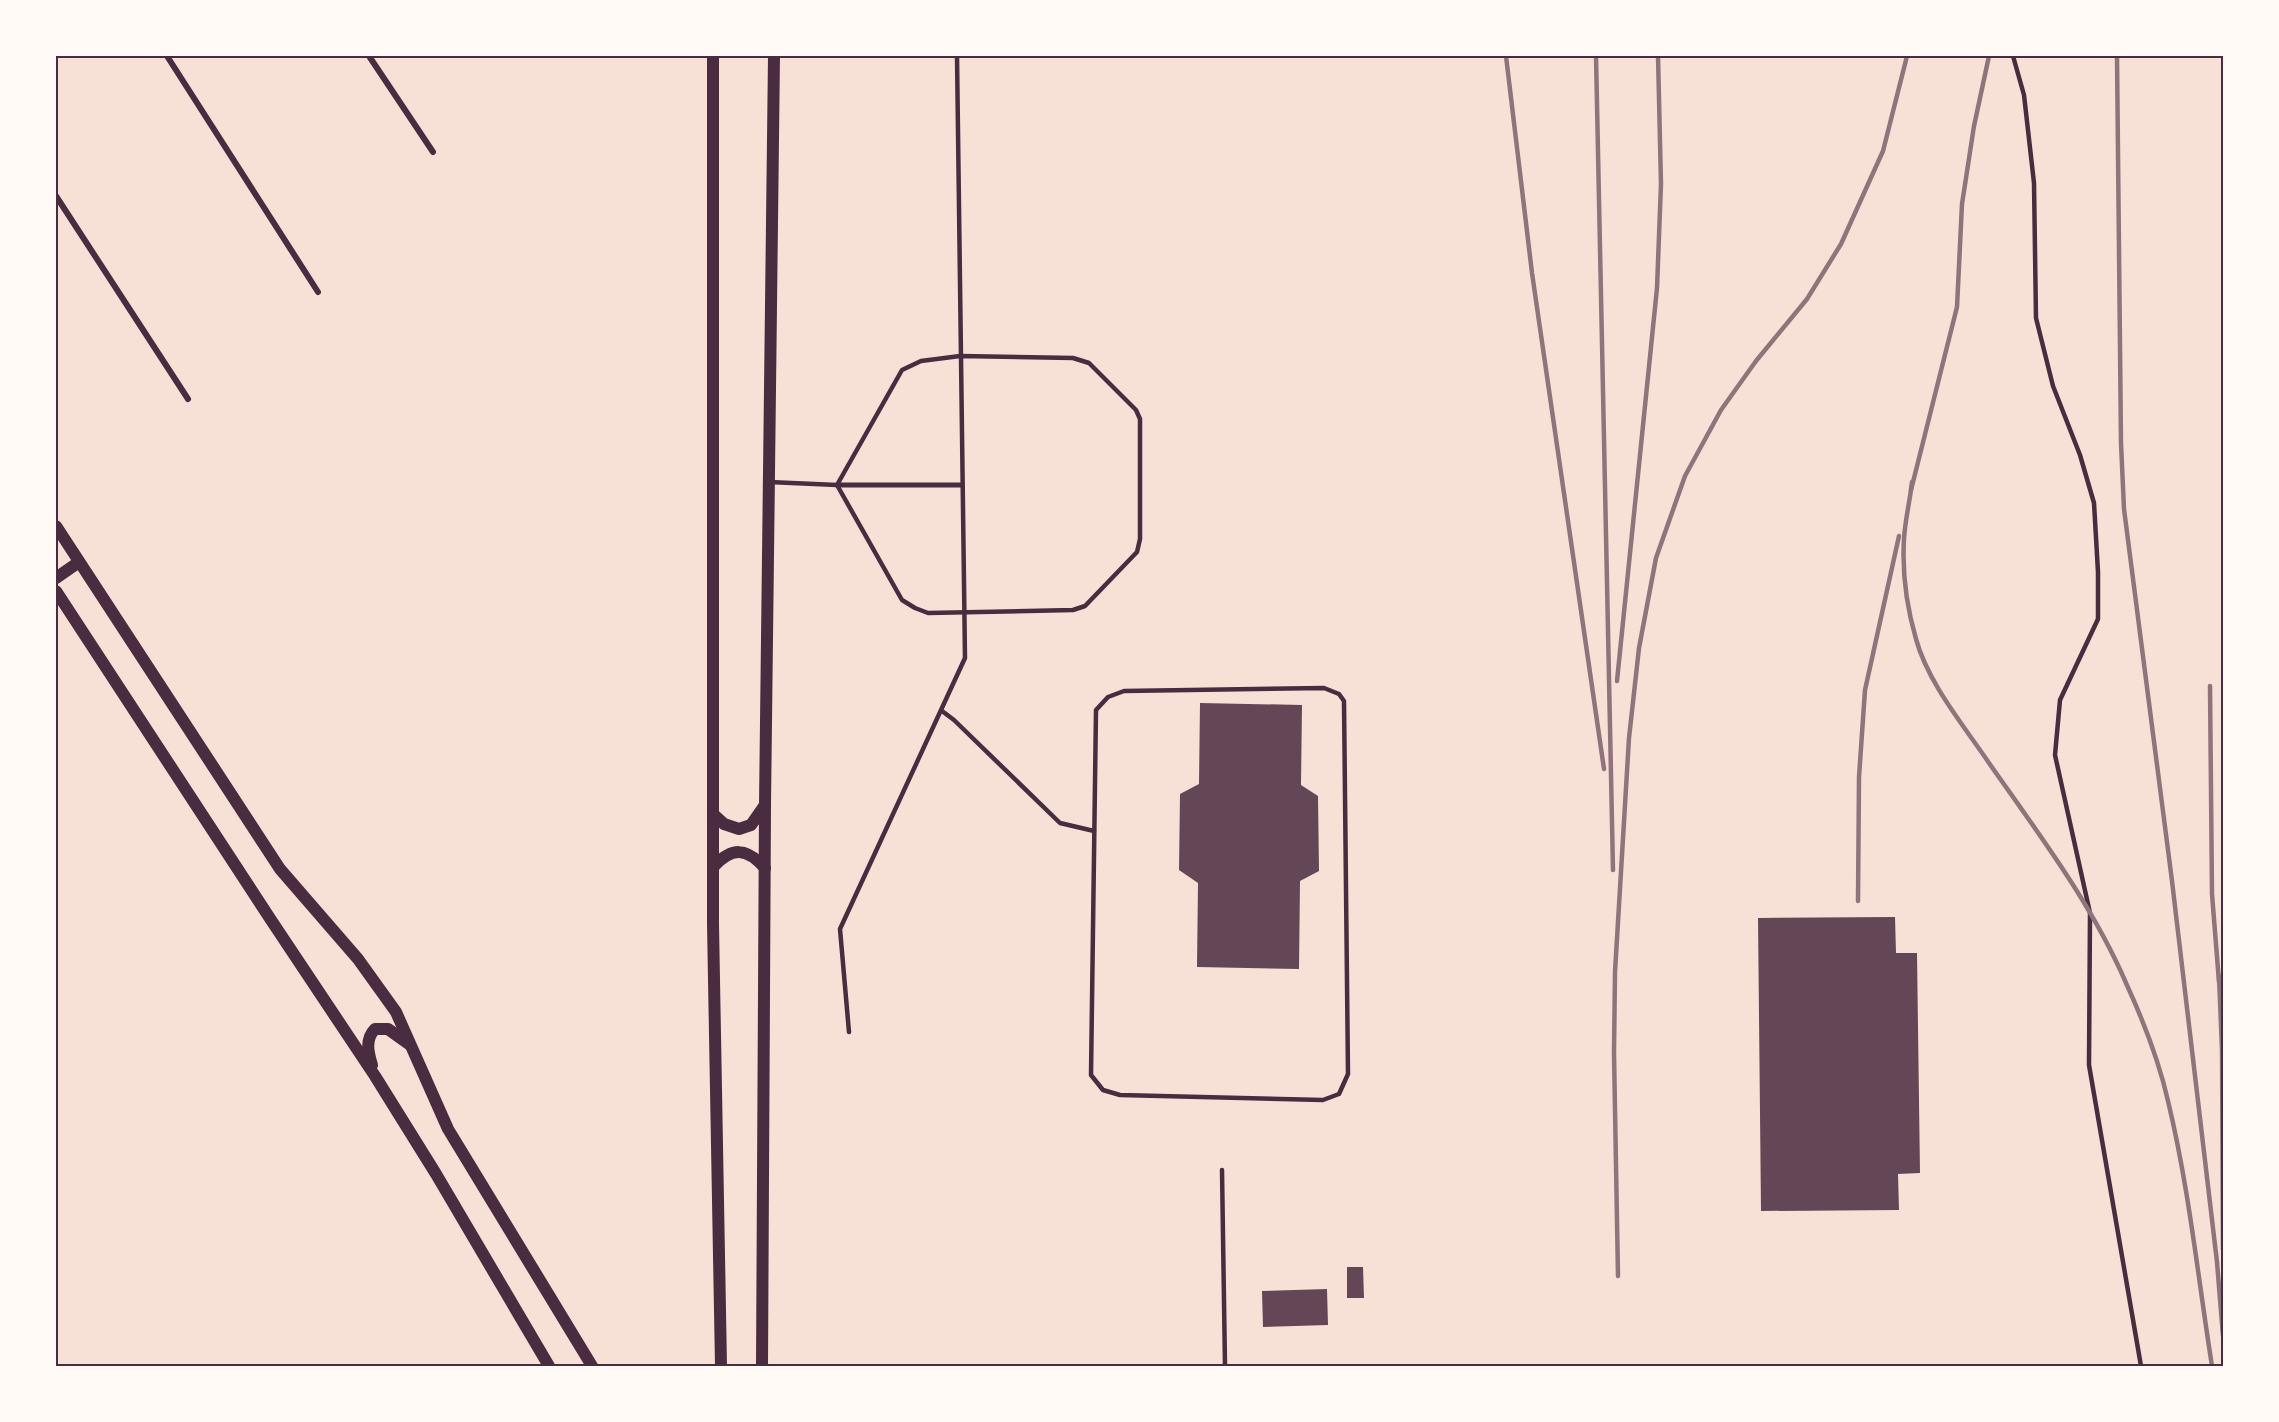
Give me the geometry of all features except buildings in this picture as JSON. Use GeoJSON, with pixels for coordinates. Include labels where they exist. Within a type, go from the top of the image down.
{"type":"FeatureCollection","features":[{"type":"Feature","properties":{"kind":"main road"},"geometry":{"type":"LineString","coordinates":[[713,56],[713,867],[721,1366]]}},
{"type":"Feature","properties":{"kind":"main road"},"geometry":{"type":"LineString","coordinates":[[762,1366],[765,805],[774,56]]}},
{"type":"Feature","properties":{"kind":"main road"},"geometry":{"type":"LineString","coordinates":[[56,525],[280,869],[379,985],[396,1012],[448,1129],[592,1366]]}},
{"type":"Feature","properties":{"kind":"main road"},"geometry":{"type":"LineString","coordinates":[[56,578],[80,562]]}},
{"type":"Feature","properties":{"kind":"main road"},"geometry":{"type":"LineString","coordinates":[[56,591],[375,1076],[436,1174],[549,1366]]}},
{"type":"Feature","properties":{"kind":"main road"},"geometry":{"type":"LineString","coordinates":[[713,814],[724,824],[739,829],[751,825],[765,805]]}},
{"type":"Feature","properties":{"kind":"main road"},"geometry":{"type":"LineString","coordinates":[[713,867],[724,855],[739,851],[754,856],[765,867]]}},
{"type":"Feature","properties":{"kind":"main road"},"geometry":{"type":"LineString","coordinates":[[375,1076],[368,1049],[370,1034],[375,1029],[388,1029],[412,1047]]}},
{"type":"Feature","properties":{"kind":"street"},"geometry":{"type":"LineString","coordinates":[[167,56],[318,292]]}},
{"type":"Feature","properties":{"kind":"street"},"geometry":{"type":"LineString","coordinates":[[369,56],[433,152]]}},
{"type":"Feature","properties":{"kind":"street"},"geometry":{"type":"LineString","coordinates":[[56,196],[188,399]]}},
{"type":"Feature","properties":{"kind":"street"},"geometry":{"type":"LineString","coordinates":[[837,485],[962,485]]}},
{"type":"Feature","properties":{"kind":"lane"},"geometry":{"type":"LineString","coordinates":[[849,1032],[840,929],[965,658],[957,56]]}},
{"type":"Feature","properties":{"kind":"lane"},"geometry":{"type":"LineString","coordinates":[[2013,56],[2024,95],[2034,183],[2036,318],[2053,386],[2080,455],[2094,503],[2098,619],[2060,700],[2055,755],[2090,913],[2089,1065],[2141,1366]]}},
{"type":"Feature","properties":{"kind":"lane"},"geometry":{"type":"LineString","coordinates":[[960,356],[1073,358],[1089,363],[1136,410],[1140,419],[1140,539],[1137,552],[1085,606],[1073,610],[928,613],[902,600],[837,485],[902,370],[921,361],[960,356]]}},
{"type":"Feature","properties":{"kind":"lane"},"geometry":{"type":"LineString","coordinates":[[769,482],[837,485]]}},
{"type":"Feature","properties":{"kind":"lane"},"geometry":{"type":"LineString","coordinates":[[1324,688],[1339,694],[1344,701],[1348,1074],[1339,1094],[1323,1100],[1120,1095],[1102,1090],[1091,1075],[1094,831],[1096,710],[1108,697],[1124,691],[1324,688]]}},
{"type":"Feature","properties":{"kind":"lane"},"geometry":{"type":"LineString","coordinates":[[942,711],[1060,823],[1094,831]]}},
{"type":"Feature","properties":{"kind":"lane"},"geometry":{"type":"LineString","coordinates":[[1221,1170],[1225,1366]]}},
{"type":"Feature","properties":{"kind":"railway"},"geometry":{"type":"LineString","coordinates":[[1506,56],[1532,273],[1604,769]]}},
{"type":"Feature","properties":{"kind":"railway"},"geometry":{"type":"LineString","coordinates":[[1596,56],[1613,870]]}},
{"type":"Feature","properties":{"kind":"railway"},"geometry":{"type":"LineString","coordinates":[[1617,681],[1657,288],[1661,184],[1658,56]]}},
{"type":"Feature","properties":{"kind":"railway"},"geometry":{"type":"LineString","coordinates":[[1618,1276],[1615,972],[1629,738],[1639,648],[1656,558],[1685,476],[1721,410],[1756,361],[1807,299],[1841,244],[1883,151],[1907,56]]}},
{"type":"Feature","properties":{"kind":"railway"},"geometry":{"type":"LineString","coordinates":[[1911,490],[1957,307],[1962,204],[1974,126],[1989,56]]}},
{"type":"Feature","properties":{"kind":"railway"},"geometry":{"type":"LineString","coordinates":[[2117,56],[2121,443],[2124,509],[2172,881],[2217,1262],[2223,1336]]}},
{"type":"Feature","properties":{"kind":"railway"},"geometry":{"type":"LineString","coordinates":[[1912,482],[1905,532],[1904,564],[1906,590],[1916,639],[1929,672],[1948,704],[2081,897],[2112,954],[2138,1011],[2160,1071],[2175,1134],[2212,1366]]}},
{"type":"Feature","properties":{"kind":"railway"},"geometry":{"type":"LineString","coordinates":[[1858,901],[1859,777],[1865,690],[1899,536]]}},
{"type":"Feature","properties":{"kind":"railway"},"geometry":{"type":"LineString","coordinates":[[2210,686],[2212,894],[2219,982]]}},
{"type":"Feature","properties":{"kind":"railway"},"geometry":{"type":"LineString","coordinates":[[2219,976],[2222,1050],[2223,1249]]}},
{"type":"Feature","properties":{"kind":"railway"},"geometry":{"type":"LineString","coordinates":[[2223,1327],[2224,1354]]}}]}
